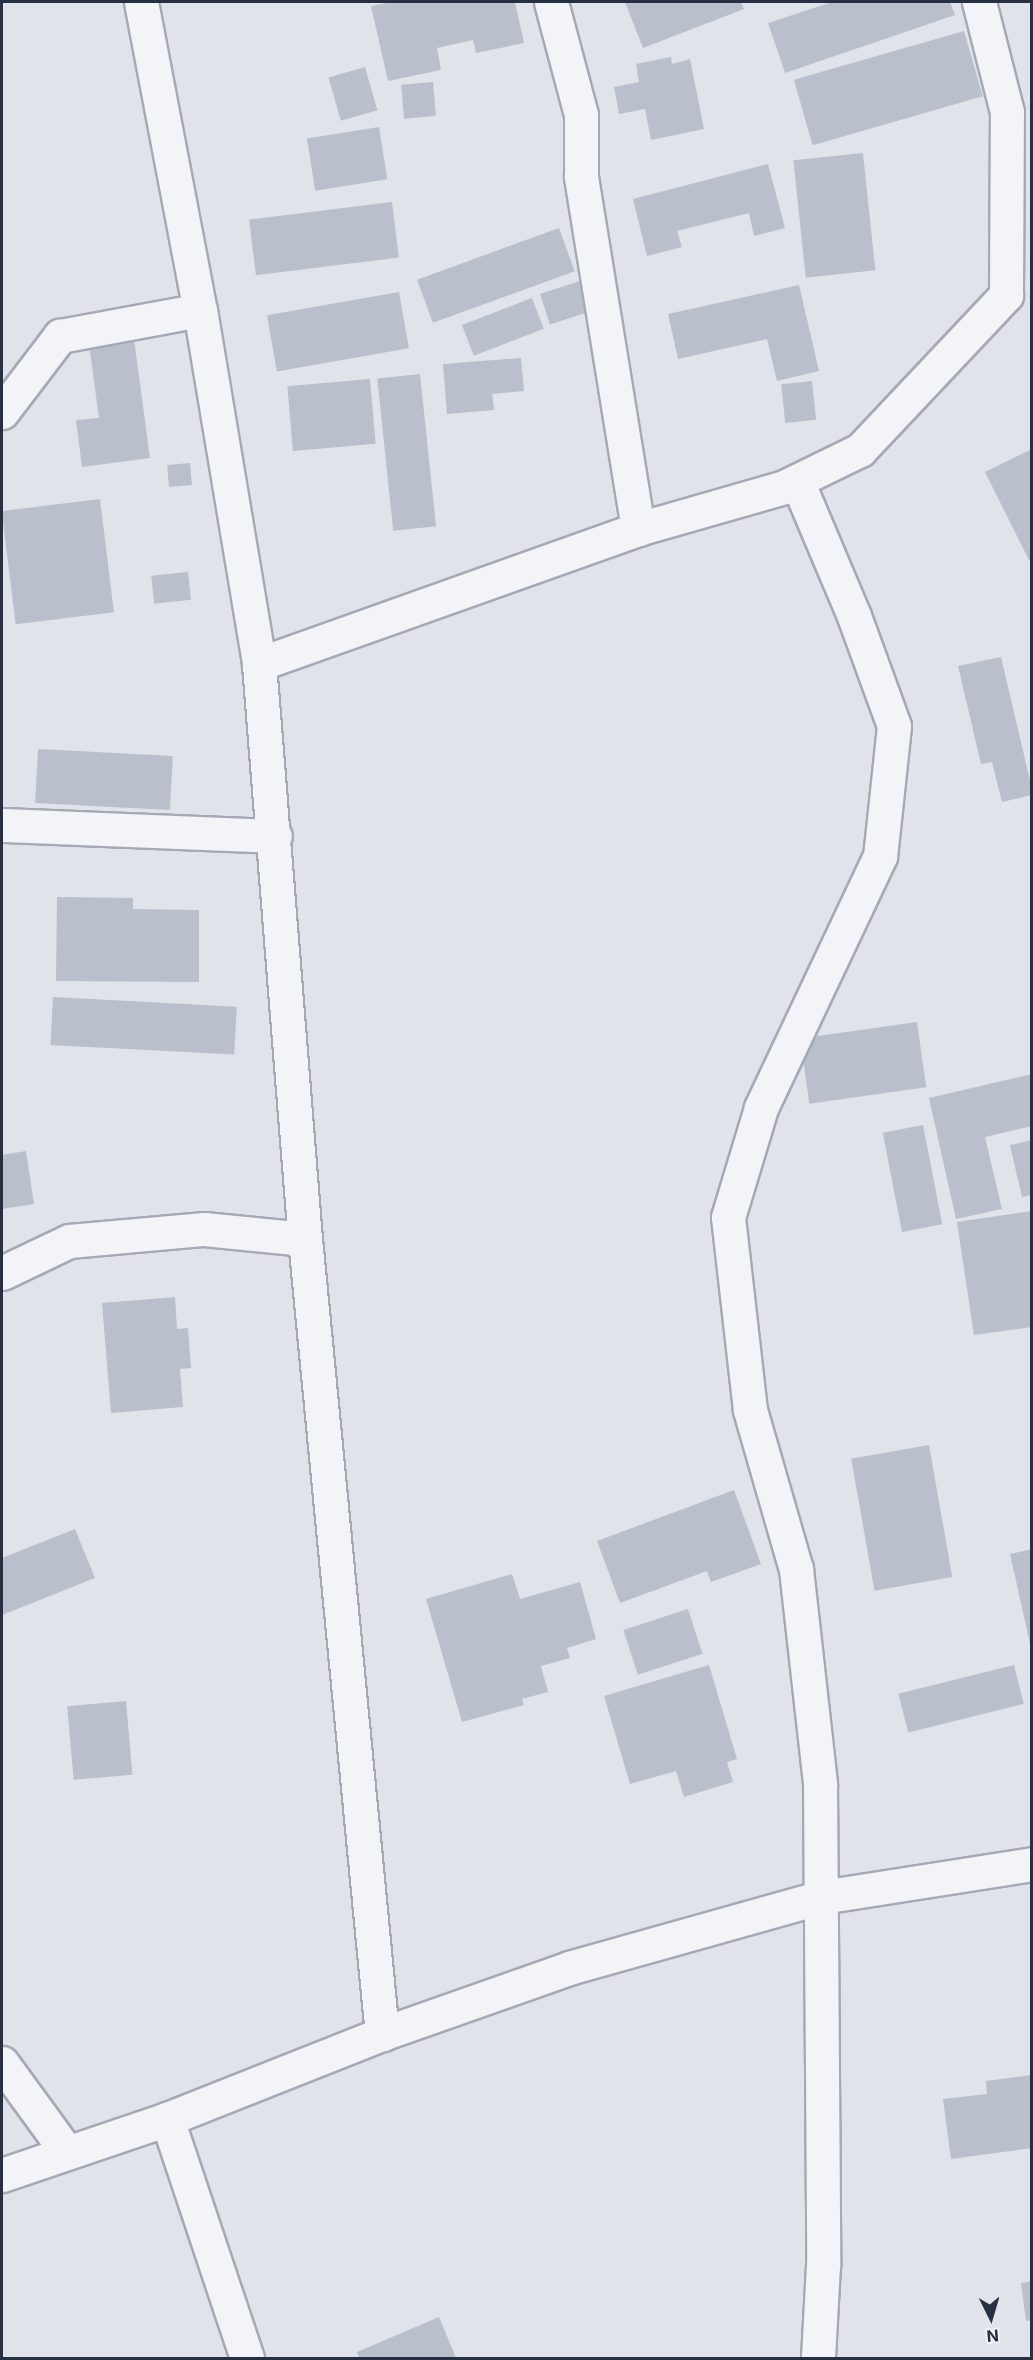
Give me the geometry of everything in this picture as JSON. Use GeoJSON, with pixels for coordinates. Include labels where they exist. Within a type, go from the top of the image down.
{"type":"FeatureCollection","features":[{"type":"Feature","properties":{"kind":"street"},"geometry":{"type":"LineString","coordinates":[[141,2],[200,310],[259,664],[275,836],[306,1239],[382,2034]]}},
{"type":"Feature","properties":{"kind":"street"},"geometry":{"type":"LineString","coordinates":[[551,2],[581,115],[581,177],[638,529]]}},
{"type":"Feature","properties":{"kind":"street"},"geometry":{"type":"LineString","coordinates":[[259,664],[638,529],[797,481],[860,450],[1006,296],[1007,112],[979,2]]}},
{"type":"Feature","properties":{"kind":"street"},"geometry":{"type":"LineString","coordinates":[[2,412],[60,336],[200,310]]}},
{"type":"Feature","properties":{"kind":"street"},"geometry":{"type":"LineString","coordinates":[[797,481],[854,616],[894,726],[880,856],[761,1108],[728,1217],[750,1410],[796,1569],[820,1784],[824,2265],[818,2358]]}},
{"type":"Feature","properties":{"kind":"street"},"geometry":{"type":"LineString","coordinates":[[2,825],[275,836]]}},
{"type":"Feature","properties":{"kind":"street"},"geometry":{"type":"LineString","coordinates":[[2,1273],[69,1241],[204,1229],[306,1239]]}},
{"type":"Feature","properties":{"kind":"street"},"geometry":{"type":"LineString","coordinates":[[2,2175],[167,2119],[382,2034],[569,1968],[822,1897],[1032,1864]]}},
{"type":"Feature","properties":{"kind":"street"},"geometry":{"type":"LineString","coordinates":[[2,2063],[67,2152]]}},
{"type":"Feature","properties":{"kind":"street"},"geometry":{"type":"LineString","coordinates":[[167,2119],[247,2358]]}},
{"type":"Feature","properties":{"kind":"building"},"geometry":{"type":"Polygon","coordinates":[[[392,2],[515,2],[524,43],[476,53],[473,40],[437,48],[441,70],[388,81],[371,6],[392,2]]]}},
{"type":"Feature","properties":{"kind":"building"},"geometry":{"type":"Polygon","coordinates":[[[625,2],[741,2],[744,9],[643,48],[625,2]]]}},
{"type":"Feature","properties":{"kind":"building"},"geometry":{"type":"Polygon","coordinates":[[[832,2],[950,2],[955,15],[785,73],[768,23],[832,2]]]}},
{"type":"Feature","properties":{"kind":"building"},"geometry":{"type":"Polygon","coordinates":[[[964,31],[983,96],[813,145],[794,80],[964,31]]]}},
{"type":"Feature","properties":{"kind":"building"},"geometry":{"type":"Polygon","coordinates":[[[671,57],[672,64],[690,59],[704,129],[651,140],[645,109],[619,114],[614,87],[639,82],[636,64],[671,57]]]}},
{"type":"Feature","properties":{"kind":"building"},"geometry":{"type":"Polygon","coordinates":[[[365,67],[377,110],[341,121],[328,77],[365,67]]]}},
{"type":"Feature","properties":{"kind":"building"},"geometry":{"type":"Polygon","coordinates":[[[433,82],[436,116],[404,119],[401,85],[433,82]]]}},
{"type":"Feature","properties":{"kind":"building"},"geometry":{"type":"Polygon","coordinates":[[[379,127],[387,179],[315,191],[307,138],[379,127]]]}},
{"type":"Feature","properties":{"kind":"building"},"geometry":{"type":"Polygon","coordinates":[[[863,153],[875,270],[806,278],[793,160],[863,153]]]}},
{"type":"Feature","properties":{"kind":"building"},"geometry":{"type":"Polygon","coordinates":[[[768,164],[785,228],[754,236],[749,213],[677,231],[682,247],[647,256],[633,199],[768,164]]]}},
{"type":"Feature","properties":{"kind":"building"},"geometry":{"type":"Polygon","coordinates":[[[392,202],[399,258],[256,275],[249,220],[392,202]]]}},
{"type":"Feature","properties":{"kind":"building"},"geometry":{"type":"Polygon","coordinates":[[[559,228],[575,271],[433,323],[417,280],[559,228]]]}},
{"type":"Feature","properties":{"kind":"building"},"geometry":{"type":"Polygon","coordinates":[[[580,281],[590,311],[550,324],[540,294],[580,281]]]}},
{"type":"Feature","properties":{"kind":"building"},"geometry":{"type":"Polygon","coordinates":[[[799,285],[819,371],[777,381],[767,339],[678,359],[668,314],[799,285]]]}},
{"type":"Feature","properties":{"kind":"building"},"geometry":{"type":"Polygon","coordinates":[[[399,292],[409,348],[277,371],[267,315],[399,292]]]}},
{"type":"Feature","properties":{"kind":"building"},"geometry":{"type":"Polygon","coordinates":[[[532,298],[544,329],[474,356],[462,325],[532,298]]]}},
{"type":"Feature","properties":{"kind":"building"},"geometry":{"type":"Polygon","coordinates":[[[133,332],[150,458],[82,467],[76,420],[99,418],[88,337],[133,332]]]}},
{"type":"Feature","properties":{"kind":"building"},"geometry":{"type":"Polygon","coordinates":[[[521,358],[524,391],[492,394],[494,410],[447,414],[443,364],[521,358]]]}},
{"type":"Feature","properties":{"kind":"building"},"geometry":{"type":"Polygon","coordinates":[[[420,374],[436,526],[393,531],[377,378],[420,374]]]}},
{"type":"Feature","properties":{"kind":"building"},"geometry":{"type":"Polygon","coordinates":[[[370,379],[376,444],[293,451],[287,386],[370,379]]]}},
{"type":"Feature","properties":{"kind":"building"},"geometry":{"type":"Polygon","coordinates":[[[812,381],[816,420],[785,423],[781,384],[812,381]]]}},
{"type":"Feature","properties":{"kind":"building"},"geometry":{"type":"Polygon","coordinates":[[[1032,449],[1032,559],[1029,560],[985,472],[1032,449]]]}},
{"type":"Feature","properties":{"kind":"building"},"geometry":{"type":"Polygon","coordinates":[[[190,463],[192,485],[169,487],[167,465],[190,463]]]}},
{"type":"Feature","properties":{"kind":"building"},"geometry":{"type":"Polygon","coordinates":[[[100,499],[114,612],[16,624],[2,511],[100,499]]]}},
{"type":"Feature","properties":{"kind":"building"},"geometry":{"type":"Polygon","coordinates":[[[188,572],[191,600],[154,604],[151,576],[188,572]]]}},
{"type":"Feature","properties":{"kind":"building"},"geometry":{"type":"Polygon","coordinates":[[[1001,657],[1032,789],[1032,795],[1002,802],[992,762],[981,764],[958,666],[1001,657]]]}},
{"type":"Feature","properties":{"kind":"building"},"geometry":{"type":"Polygon","coordinates":[[[38,749],[173,756],[170,810],[35,803],[38,749]]]}},
{"type":"Feature","properties":{"kind":"building"},"geometry":{"type":"Polygon","coordinates":[[[57,897],[133,898],[133,909],[199,910],[199,982],[56,981],[57,897]]]}},
{"type":"Feature","properties":{"kind":"building"},"geometry":{"type":"Polygon","coordinates":[[[53,997],[237,1007],[234,1055],[50,1045],[53,997]]]}},
{"type":"Feature","properties":{"kind":"building"},"geometry":{"type":"Polygon","coordinates":[[[917,1022],[926,1087],[809,1104],[800,1038],[917,1022]]]}},
{"type":"Feature","properties":{"kind":"building"},"geometry":{"type":"Polygon","coordinates":[[[1032,1074],[1032,1126],[985,1137],[1002,1209],[956,1219],[929,1098],[1032,1074]]]}},
{"type":"Feature","properties":{"kind":"building"},"geometry":{"type":"Polygon","coordinates":[[[923,1125],[942,1224],[902,1232],[883,1133],[923,1125]]]}},
{"type":"Feature","properties":{"kind":"building"},"geometry":{"type":"Polygon","coordinates":[[[1032,1140],[1032,1195],[1022,1197],[1010,1145],[1032,1140]]]}},
{"type":"Feature","properties":{"kind":"building"},"geometry":{"type":"Polygon","coordinates":[[[26,1151],[34,1204],[2,1209],[2,1155],[26,1151]]]}},
{"type":"Feature","properties":{"kind":"building"},"geometry":{"type":"Polygon","coordinates":[[[1032,1211],[1032,1327],[974,1335],[957,1222],[1032,1211]]]}},
{"type":"Feature","properties":{"kind":"building"},"geometry":{"type":"Polygon","coordinates":[[[175,1297],[177,1329],[188,1328],[191,1368],[180,1369],[183,1407],[111,1413],[102,1303],[175,1297]]]}},
{"type":"Feature","properties":{"kind":"building"},"geometry":{"type":"Polygon","coordinates":[[[929,1445],[952,1577],[874,1591],[851,1459],[929,1445]]]}},
{"type":"Feature","properties":{"kind":"building"},"geometry":{"type":"Polygon","coordinates":[[[734,1490],[761,1564],[711,1582],[707,1571],[620,1603],[597,1541],[734,1490]]]}},
{"type":"Feature","properties":{"kind":"building"},"geometry":{"type":"Polygon","coordinates":[[[75,1529],[95,1578],[2,1615],[2,1558],[75,1529]]]}},
{"type":"Feature","properties":{"kind":"building"},"geometry":{"type":"Polygon","coordinates":[[[1032,1549],[1032,1648],[1031,1648],[1010,1554],[1032,1549]]]}},
{"type":"Feature","properties":{"kind":"building"},"geometry":{"type":"Polygon","coordinates":[[[512,1574],[520,1599],[580,1582],[596,1639],[567,1648],[570,1658],[541,1666],[548,1692],[522,1699],[524,1705],[462,1722],[426,1599],[512,1574]]]}},
{"type":"Feature","properties":{"kind":"building"},"geometry":{"type":"Polygon","coordinates":[[[688,1609],[703,1654],[638,1675],[623,1630],[688,1609]]]}},
{"type":"Feature","properties":{"kind":"building"},"geometry":{"type":"Polygon","coordinates":[[[709,1665],[737,1759],[727,1762],[733,1782],[684,1797],[676,1771],[630,1784],[604,1696],[709,1665]]]}},
{"type":"Feature","properties":{"kind":"building"},"geometry":{"type":"Polygon","coordinates":[[[1014,1665],[1024,1704],[908,1733],[899,1694],[1014,1665]]]}},
{"type":"Feature","properties":{"kind":"building"},"geometry":{"type":"Polygon","coordinates":[[[126,1701],[132,1775],[74,1780],[67,1706],[126,1701]]]}},
{"type":"Feature","properties":{"kind":"building"},"geometry":{"type":"Polygon","coordinates":[[[1032,2075],[1032,2148],[951,2159],[943,2099],[987,2094],[986,2081],[1032,2075]]]}},
{"type":"Feature","properties":{"kind":"building"},"geometry":{"type":"Polygon","coordinates":[[[1032,2281],[1032,2320],[1026,2321],[1021,2283],[1032,2281]]]}},
{"type":"Feature","properties":{"kind":"building"},"geometry":{"type":"Polygon","coordinates":[[[439,2317],[456,2358],[359,2358],[357,2352],[439,2317]]]}}]}
